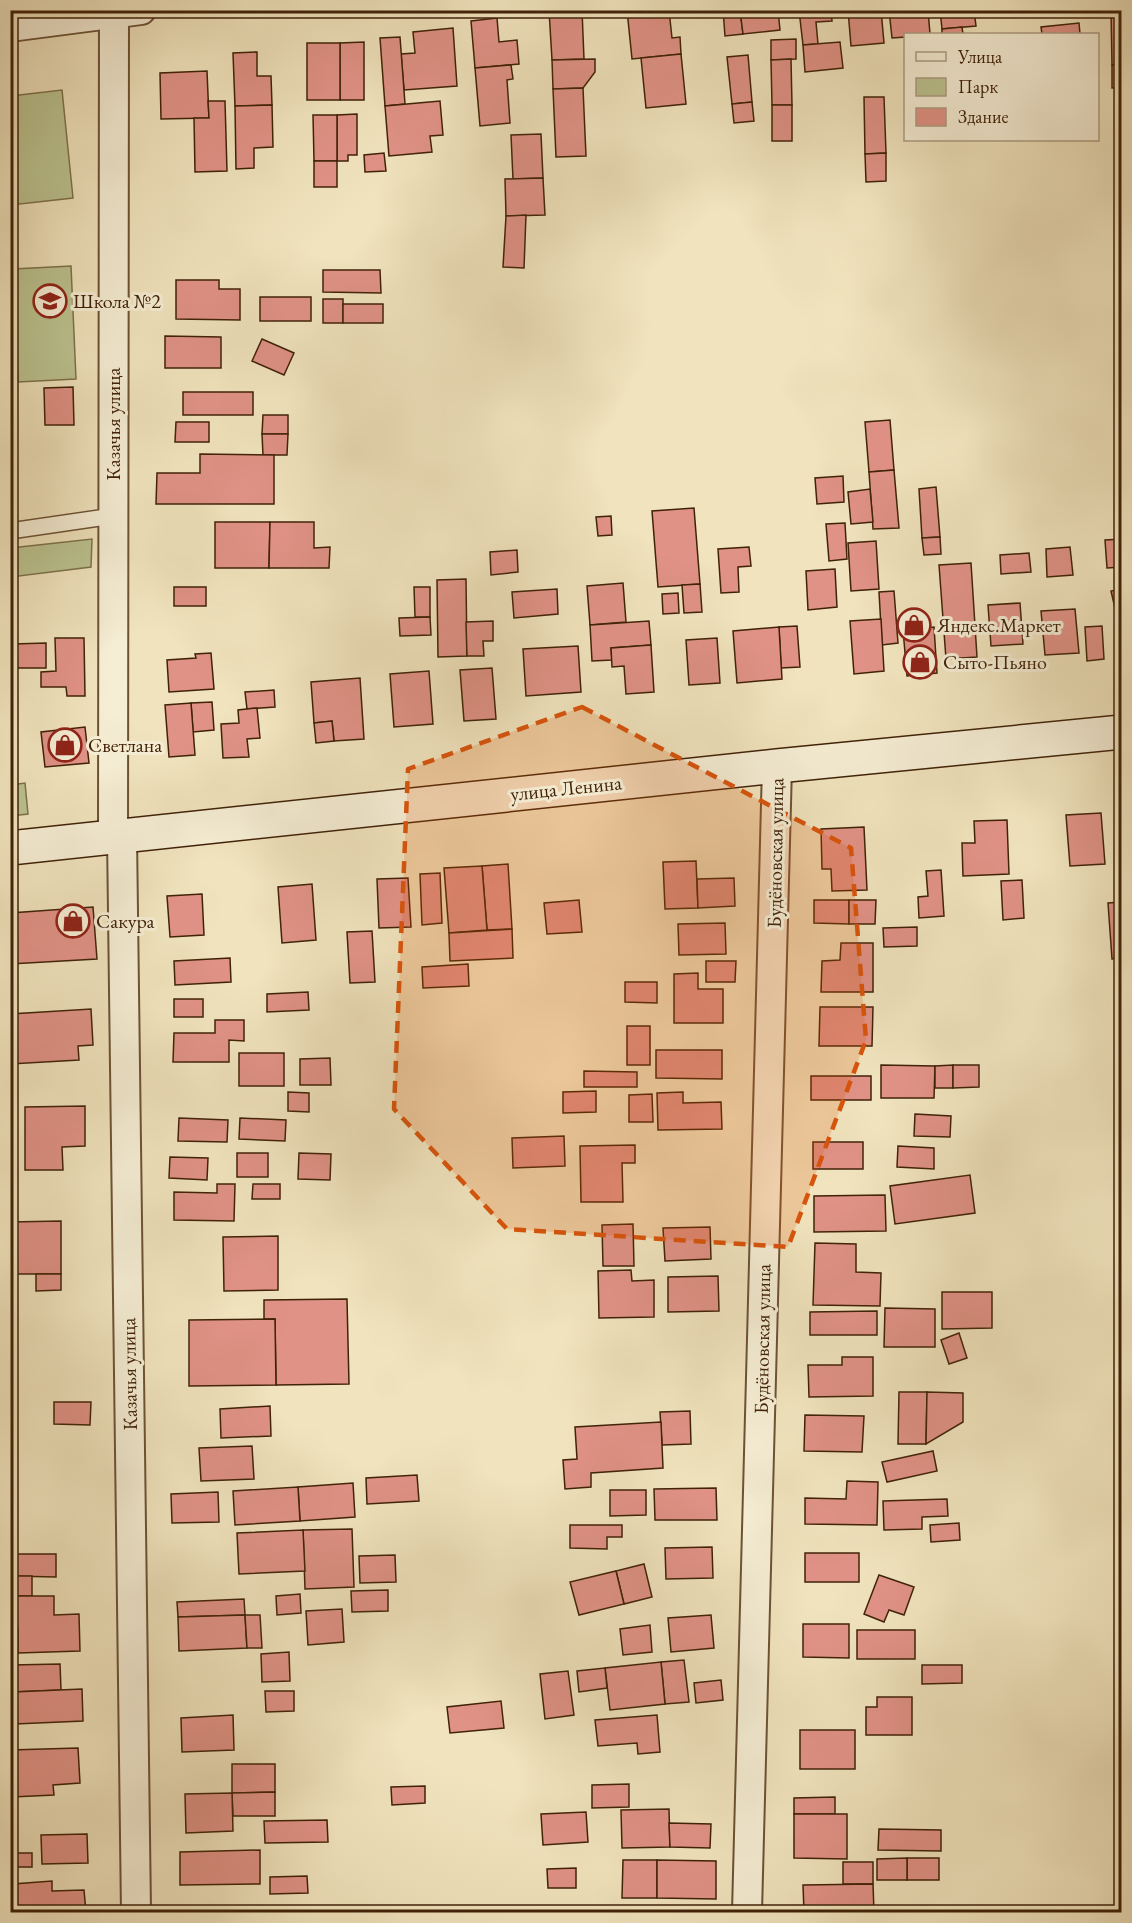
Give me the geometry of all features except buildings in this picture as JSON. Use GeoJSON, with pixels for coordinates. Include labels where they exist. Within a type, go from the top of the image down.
{"type":"FeatureCollection","features":[{"type":"Feature","properties":{"kind":"main road","name":"улица Ленина"},"geometry":{"type":"LineString","coordinates":[[10,848],[777,766],[1122,732]]}},
{"type":"Feature","properties":{"kind":"street"},"geometry":{"type":"LineString","coordinates":[[10,27],[141,10]]}},
{"type":"Feature","properties":{"kind":"street","name":"Казачья улица"},"geometry":{"type":"LineString","coordinates":[[113,12],[113,516],[136,1912]]}},
{"type":"Feature","properties":{"kind":"street","name":"Будёновская улица"},"geometry":{"type":"LineString","coordinates":[[747,1912],[777,766]]}},
{"type":"Feature","properties":{"kind":"lane"},"geometry":{"type":"LineString","coordinates":[[10,531],[113,516]]}},
{"type":"Feature","properties":{"kind":"highlighted area"},"geometry":{"type":"Polygon","coordinates":[[[582,707],[851,848],[866,1040],[788,1247],[507,1229],[394,1109],[408,769],[582,707]]]}},
{"type":"Feature","properties":{"kind":"green space"},"geometry":{"type":"Polygon","coordinates":[[[62,90],[73,198],[11,205],[11,96],[62,90]]]}},
{"type":"Feature","properties":{"kind":"green space"},"geometry":{"type":"Polygon","coordinates":[[[71,266],[76,379],[18,382],[13,269],[71,266]]]}},
{"type":"Feature","properties":{"kind":"green space"},"geometry":{"type":"Polygon","coordinates":[[[92,539],[91,567],[11,577],[11,548],[92,539]]]}},
{"type":"Feature","properties":{"kind":"green space"},"geometry":{"type":"Polygon","coordinates":[[[25,783],[28,814],[11,816],[11,785],[25,783]]]}},
{"type":"Feature","properties":{"kind":"place","name":"Школа №2"},"geometry":{"type":"Point","coordinates":[50,301]}},
{"type":"Feature","properties":{"kind":"place","name":"Яндекс.Маркет"},"geometry":{"type":"Point","coordinates":[914,625]}},
{"type":"Feature","properties":{"kind":"place","name":"Сыто-Пьяно"},"geometry":{"type":"Point","coordinates":[920,662]}},
{"type":"Feature","properties":{"kind":"place","name":"Светлана"},"geometry":{"type":"Point","coordinates":[65,745]}},
{"type":"Feature","properties":{"kind":"place","name":"Сакура"},"geometry":{"type":"Point","coordinates":[73,921]}}]}
